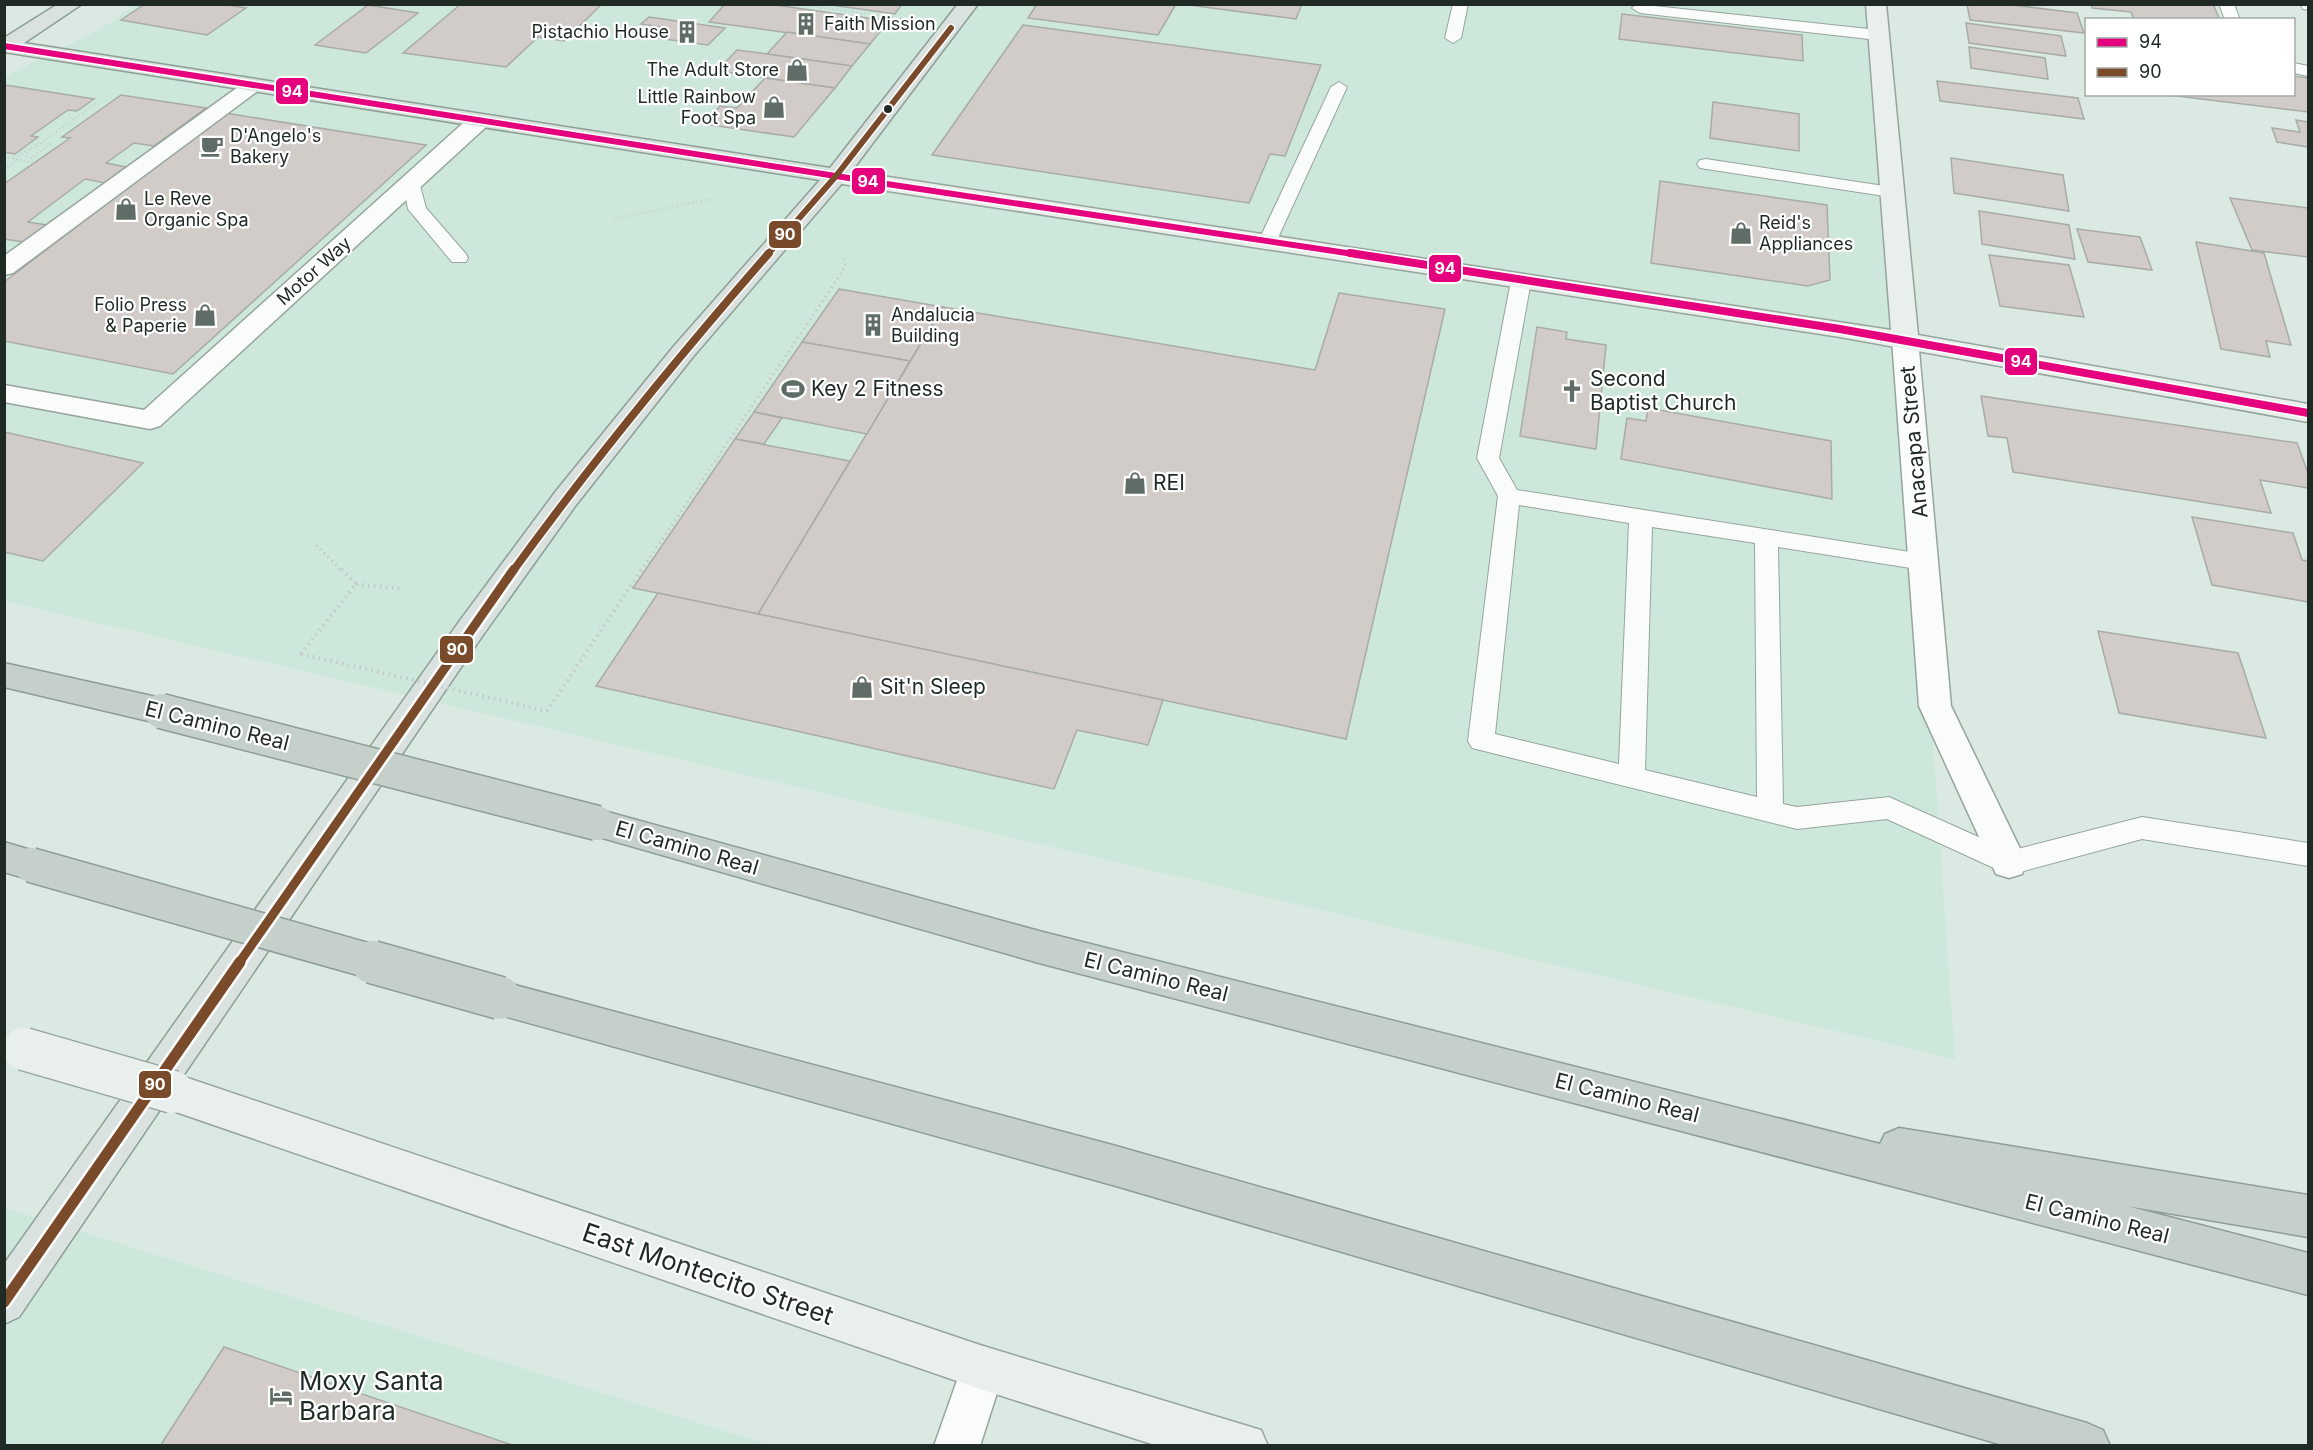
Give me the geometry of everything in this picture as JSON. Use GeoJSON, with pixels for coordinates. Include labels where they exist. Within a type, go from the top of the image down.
{"type":"FeatureCollection","features":[{"type":"Feature","properties":{"kind":"highway","name":"El Camino Real"},"geometry":{"type":"LineString","coordinates":[[4,675],[161,711],[597,823],[1039,947],[2308,1274]]}},
{"type":"Feature","properties":{"kind":"highway"},"geometry":{"type":"LineString","coordinates":[[18,861],[501,998],[1116,1166],[2087,1446]]}},
{"type":"Feature","properties":{"kind":"highway"},"geometry":{"type":"LineString","coordinates":[[1686,1113],[2308,1216]]}},
{"type":"Feature","properties":{"kind":"main road"},"geometry":{"type":"LineString","coordinates":[[5,46],[73,4]]}},
{"type":"Feature","properties":{"kind":"main road"},"geometry":{"type":"LineString","coordinates":[[4,1302],[472,627],[566,498],[683,352],[836,176],[969,4]]}},
{"type":"Feature","properties":{"kind":"main road"},"geometry":{"type":"LineString","coordinates":[[5,46],[836,176]]}},
{"type":"Feature","properties":{"kind":"street","name":"Anacapa Street"},"geometry":{"type":"LineString","coordinates":[[1876,4],[1935,706],[2009,863]]}},
{"type":"Feature","properties":{"kind":"street"},"geometry":{"type":"LineString","coordinates":[[4,268],[252,86]]}},
{"type":"Feature","properties":{"kind":"street","name":"Motor Way"},"geometry":{"type":"LineString","coordinates":[[4,393],[150,420],[479,121]]}},
{"type":"Feature","properties":{"kind":"street"},"geometry":{"type":"LineString","coordinates":[[836,176],[1268,240],[1905,339],[1963,352],[2308,413]]}},
{"type":"Feature","properties":{"kind":"street","name":"East Montecito Street"},"geometry":{"type":"LineString","coordinates":[[14,1046],[173,1092],[274,1126],[983,1368],[1174,1437],[1245,1446]]}},
{"type":"Feature","properties":{"kind":"street"},"geometry":{"type":"LineString","coordinates":[[957,1446],[983,1368]]}},
{"type":"Feature","properties":{"kind":"lane"},"geometry":{"type":"LineString","coordinates":[[1454,39],[1461,4]]}},
{"type":"Feature","properties":{"kind":"lane"},"geometry":{"type":"LineString","coordinates":[[2226,4],[2232,18]]}},
{"type":"Feature","properties":{"kind":"lane"},"geometry":{"type":"LineString","coordinates":[[1640,8],[1878,35]]}},
{"type":"Feature","properties":{"kind":"lane"},"geometry":{"type":"LineString","coordinates":[[1268,240],[1339,87]]}},
{"type":"Feature","properties":{"kind":"lane"},"geometry":{"type":"LineString","coordinates":[[1706,164],[1891,192]]}},
{"type":"Feature","properties":{"kind":"lane"},"geometry":{"type":"LineString","coordinates":[[412,182],[417,209],[459,258]]}},
{"type":"Feature","properties":{"kind":"lane"},"geometry":{"type":"LineString","coordinates":[[1521,281],[1488,458],[1509,496],[1481,741],[1797,819],[1889,808],[2009,863],[2142,828],[2308,855]]}},
{"type":"Feature","properties":{"kind":"lane"},"geometry":{"type":"LineString","coordinates":[[1509,496],[1923,562]]}},
{"type":"Feature","properties":{"kind":"lane"},"geometry":{"type":"LineString","coordinates":[[1632,778],[1641,517]]}},
{"type":"Feature","properties":{"kind":"lane"},"geometry":{"type":"LineString","coordinates":[[1766,537],[1770,812]]}},
{"type":"Feature","properties":{"kind":"path"},"geometry":{"type":"LineString","coordinates":[[797,4],[953,25]]}},
{"type":"Feature","properties":{"kind":"path"},"geometry":{"type":"LineString","coordinates":[[4,169],[142,69]]}},
{"type":"Feature","properties":{"kind":"path"},"geometry":{"type":"LineString","coordinates":[[14,159],[37,143],[50,144],[31,158],[24,156]]}},
{"type":"Feature","properties":{"kind":"path"},"geometry":{"type":"LineString","coordinates":[[4,157],[35,163]]}},
{"type":"Feature","properties":{"kind":"path"},"geometry":{"type":"LineString","coordinates":[[614,219],[711,199]]}},
{"type":"Feature","properties":{"kind":"path"},"geometry":{"type":"LineString","coordinates":[[356,584],[301,654],[547,711],[846,266],[844,259]]}},
{"type":"Feature","properties":{"kind":"path"},"geometry":{"type":"LineString","coordinates":[[316,545],[356,584],[404,589]]}},
{"type":"Feature","properties":{"kind":"shaded area"},"geometry":{"type":"Polygon","coordinates":[[[138,4],[1882,5],[1955,1059],[5,601],[4,77],[102,28],[138,4]]]}},
{"type":"Feature","properties":{"kind":"shaded area"},"geometry":{"type":"Polygon","coordinates":[[[5,1208],[770,1445],[5,1445],[5,1208]]]}},
{"type":"Feature","properties":{"kind":"building"},"geometry":{"type":"Polygon","coordinates":[[[145,4],[221,4],[246,8],[207,35],[121,20],[145,4]]]}},
{"type":"Feature","properties":{"kind":"building"},"geometry":{"type":"Polygon","coordinates":[[[461,4],[602,4],[564,41],[538,37],[506,67],[403,53],[461,4]]]}},
{"type":"Feature","properties":{"kind":"building","name":"Faith Mission"},"geometry":{"type":"Polygon","coordinates":[[[725,4],[768,4],[889,21],[870,44],[709,22],[725,4]]]}},
{"type":"Feature","properties":{"kind":"building"},"geometry":{"type":"Polygon","coordinates":[[[824,4],[902,4],[895,14],[824,4]]]}},
{"type":"Feature","properties":{"kind":"building"},"geometry":{"type":"Polygon","coordinates":[[[1037,4],[1176,4],[1158,35],[1028,18],[1037,4]]]}},
{"type":"Feature","properties":{"kind":"building"},"geometry":{"type":"Polygon","coordinates":[[[1181,4],[1302,4],[1296,19],[1181,4]]]}},
{"type":"Feature","properties":{"kind":"building"},"geometry":{"type":"Polygon","coordinates":[[[1967,4],[2005,4],[2077,13],[2084,33],[1970,20],[1967,4]]]}},
{"type":"Feature","properties":{"kind":"building"},"geometry":{"type":"Polygon","coordinates":[[[2091,4],[2213,4],[2219,18],[2133,18],[2131,12],[2092,8],[2091,4]]]}},
{"type":"Feature","properties":{"kind":"building"},"geometry":{"type":"Polygon","coordinates":[[[368,5],[418,13],[366,53],[315,45],[368,5]]]}},
{"type":"Feature","properties":{"kind":"building"},"geometry":{"type":"Polygon","coordinates":[[[1622,14],[1802,35],[1803,61],[1619,39],[1622,14]]]}},
{"type":"Feature","properties":{"kind":"building","name":"Pistachio House"},"geometry":{"type":"Polygon","coordinates":[[[649,17],[725,28],[708,45],[649,37],[660,27],[641,24],[649,17]]]}},
{"type":"Feature","properties":{"kind":"building"},"geometry":{"type":"Polygon","coordinates":[[[1966,23],[2061,36],[2066,56],[1969,43],[1966,23]]]}},
{"type":"Feature","properties":{"kind":"building"},"geometry":{"type":"Polygon","coordinates":[[[1023,25],[1321,65],[1285,156],[1270,154],[1249,203],[932,155],[1023,25]]]}},
{"type":"Feature","properties":{"kind":"building"},"geometry":{"type":"Polygon","coordinates":[[[787,32],[870,44],[852,66],[767,54],[787,32]]]}},
{"type":"Feature","properties":{"kind":"building"},"geometry":{"type":"Polygon","coordinates":[[[1969,47],[2045,58],[2048,79],[1971,68],[1969,47]]]}},
{"type":"Feature","properties":{"kind":"building"},"geometry":{"type":"Polygon","coordinates":[[[737,50],[852,66],[835,88],[717,71],[737,50]]]}},
{"type":"Feature","properties":{"kind":"building"},"geometry":{"type":"Polygon","coordinates":[[[2295,76],[2308,78],[2308,112],[2176,96],[2295,96],[2295,76]]]}},
{"type":"Feature","properties":{"kind":"building"},"geometry":{"type":"Polygon","coordinates":[[[765,78],[835,88],[794,137],[704,124],[720,106],[737,108],[765,78]]]}},
{"type":"Feature","properties":{"kind":"building"},"geometry":{"type":"Polygon","coordinates":[[[1937,81],[2078,98],[2084,119],[1940,101],[1937,81]]]}},
{"type":"Feature","properties":{"kind":"building"},"geometry":{"type":"Polygon","coordinates":[[[4,85],[94,99],[77,111],[68,110],[31,136],[38,137],[15,154],[4,152],[4,85]]]}},
{"type":"Feature","properties":{"kind":"building"},"geometry":{"type":"Polygon","coordinates":[[[121,95],[206,108],[154,146],[134,143],[106,163],[126,167],[105,183],[85,179],[28,222],[47,225],[24,242],[4,239],[4,184],[70,138],[62,137],[121,95]]]}},
{"type":"Feature","properties":{"kind":"building"},"geometry":{"type":"Polygon","coordinates":[[[1713,102],[1799,114],[1799,151],[1710,138],[1713,102]]]}},
{"type":"Feature","properties":{"kind":"building"},"geometry":{"type":"Polygon","coordinates":[[[225,113],[426,145],[173,374],[4,341],[4,282],[225,113]]]}},
{"type":"Feature","properties":{"kind":"building"},"geometry":{"type":"Polygon","coordinates":[[[2296,120],[2308,122],[2308,147],[2277,142],[2272,128],[2300,132],[2296,120]]]}},
{"type":"Feature","properties":{"kind":"building"},"geometry":{"type":"Polygon","coordinates":[[[1951,158],[2063,175],[2069,211],[1954,193],[1951,158]]]}},
{"type":"Feature","properties":{"kind":"building"},"geometry":{"type":"Polygon","coordinates":[[[1660,181],[1827,205],[1830,280],[1808,286],[1651,263],[1660,181]]]}},
{"type":"Feature","properties":{"kind":"building"},"geometry":{"type":"Polygon","coordinates":[[[2230,198],[2308,208],[2308,257],[2252,250],[2230,198]]]}},
{"type":"Feature","properties":{"kind":"building"},"geometry":{"type":"Polygon","coordinates":[[[1979,211],[2069,225],[2075,259],[1982,244],[1979,211]]]}},
{"type":"Feature","properties":{"kind":"building"},"geometry":{"type":"Polygon","coordinates":[[[2077,229],[2140,237],[2152,270],[2088,262],[2077,229]]]}},
{"type":"Feature","properties":{"kind":"building"},"geometry":{"type":"Polygon","coordinates":[[[2196,242],[2264,253],[2291,345],[2266,341],[2270,357],[2221,349],[2196,242]]]}},
{"type":"Feature","properties":{"kind":"building"},"geometry":{"type":"Polygon","coordinates":[[[1989,255],[2069,265],[2084,317],[2000,306],[1989,255]]]}},
{"type":"Feature","properties":{"kind":"building","name":"Andalucia Building"},"geometry":{"type":"Polygon","coordinates":[[[839,289],[943,307],[910,361],[802,342],[839,289]]]}},
{"type":"Feature","properties":{"kind":"building"},"geometry":{"type":"Polygon","coordinates":[[[1339,293],[1445,309],[1346,739],[758,614],[943,307],[1315,370],[1339,293]]]}},
{"type":"Feature","properties":{"kind":"building"},"geometry":{"type":"Polygon","coordinates":[[[1537,327],[1567,332],[1566,339],[1606,345],[1596,449],[1520,436],[1537,327]]]}},
{"type":"Feature","properties":{"kind":"building"},"geometry":{"type":"Polygon","coordinates":[[[802,342],[910,361],[867,434],[754,412],[802,342]]]}},
{"type":"Feature","properties":{"kind":"building"},"geometry":{"type":"Polygon","coordinates":[[[1981,396],[2297,443],[2308,473],[2308,488],[2260,480],[2271,513],[2013,472],[2007,438],[1988,436],[1981,396]]]}},
{"type":"Feature","properties":{"kind":"building"},"geometry":{"type":"Polygon","coordinates":[[[1648,408],[1831,441],[1832,499],[1621,459],[1627,418],[1646,421],[1648,408]]]}},
{"type":"Feature","properties":{"kind":"building"},"geometry":{"type":"Polygon","coordinates":[[[754,412],[782,418],[764,444],[735,439],[754,412]]]}},
{"type":"Feature","properties":{"kind":"building"},"geometry":{"type":"Polygon","coordinates":[[[4,432],[143,463],[43,561],[4,552],[4,432]]]}},
{"type":"Feature","properties":{"kind":"building"},"geometry":{"type":"Polygon","coordinates":[[[735,439],[850,461],[758,614],[633,588],[735,439]]]}},
{"type":"Feature","properties":{"kind":"building"},"geometry":{"type":"Polygon","coordinates":[[[2192,517],[2293,533],[2302,560],[2308,561],[2308,602],[2212,585],[2192,517]]]}},
{"type":"Feature","properties":{"kind":"building"},"geometry":{"type":"Polygon","coordinates":[[[658,593],[1163,700],[1148,745],[1077,730],[1054,789],[596,686],[658,593]]]}},
{"type":"Feature","properties":{"kind":"building"},"geometry":{"type":"Polygon","coordinates":[[[2098,631],[2238,653],[2266,738],[2119,713],[2098,631]]]}},
{"type":"Feature","properties":{"kind":"building","name":"Moxy Santa Barbara"},"geometry":{"type":"Polygon","coordinates":[[[224,1347],[515,1446],[160,1446],[224,1347]]]}},
{"type":"Feature","properties":{"kind":"transit line","name":"90"},"geometry":{"type":"LineString","coordinates":[[4,1302],[472,627],[566,498],[683,352],[836,176],[951,28]]}},
{"type":"Feature","properties":{"kind":"transit line","name":"94"},"geometry":{"type":"LineString","coordinates":[[4,46],[900,186],[1268,240],[1840,329],[2308,413]]}},
{"type":"Feature","properties":{"kind":"place","name":"Faith Mission"},"geometry":{"type":"Point","coordinates":[806,24]}},
{"type":"Feature","properties":{"kind":"place","name":"Pistachio House"},"geometry":{"type":"Point","coordinates":[687,32]}},
{"type":"Feature","properties":{"kind":"place","name":"The Adult Store"},"geometry":{"type":"Point","coordinates":[797,70]}},
{"type":"Feature","properties":{"kind":"place","name":"Little Rainbow Foot Spa"},"geometry":{"type":"Point","coordinates":[774,107]}},
{"type":"Feature","properties":{"kind":"place","name":"D'Angelo's Bakery"},"geometry":{"type":"Point","coordinates":[212,146]}},
{"type":"Feature","properties":{"kind":"place","name":"Le Reve Organic Spa"},"geometry":{"type":"Point","coordinates":[126,209]}},
{"type":"Feature","properties":{"kind":"place","name":"Reid's Appliances"},"geometry":{"type":"Point","coordinates":[1741,233]}},
{"type":"Feature","properties":{"kind":"place","name":"Folio Press & Paperie"},"geometry":{"type":"Point","coordinates":[205,315]}},
{"type":"Feature","properties":{"kind":"place","name":"Andalucia Building"},"geometry":{"type":"Point","coordinates":[873,325]}},
{"type":"Feature","properties":{"kind":"place","name":"Key 2 Fitness"},"geometry":{"type":"Point","coordinates":[793,389]}},
{"type":"Feature","properties":{"kind":"place","name":"Second Baptist Church"},"geometry":{"type":"Point","coordinates":[1572,391]}},
{"type":"Feature","properties":{"kind":"place","name":"REI"},"geometry":{"type":"Point","coordinates":[1135,483]}},
{"type":"Feature","properties":{"kind":"place","name":"Sit'n Sleep"},"geometry":{"type":"Point","coordinates":[862,687]}},
{"type":"Feature","properties":{"kind":"place","name":"Moxy Santa Barbara"},"geometry":{"type":"Point","coordinates":[281,1396]}}]}
